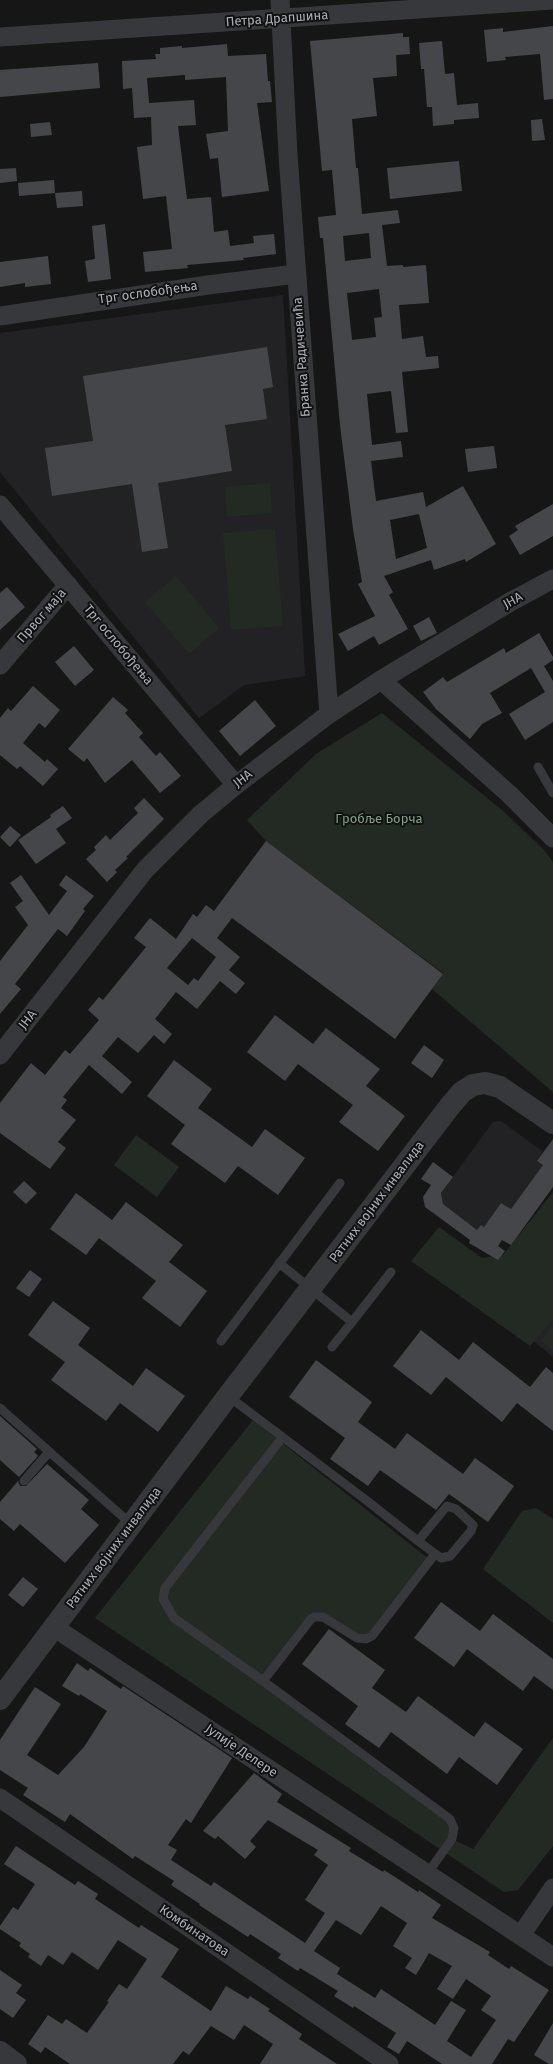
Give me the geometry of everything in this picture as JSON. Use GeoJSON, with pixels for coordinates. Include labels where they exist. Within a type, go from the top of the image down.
{"type":"FeatureCollection","features":[{"type":"Feature","properties":{"kind":"street","name":"Бранка Радичевића"},"geometry":{"type":"LineString","coordinates":[[280,0],[296,274],[328,714]]}},
{"type":"Feature","properties":{"kind":"street","name":"Петра Драпшина"},"geometry":{"type":"LineString","coordinates":[[0,37],[553,0]]}},
{"type":"Feature","properties":{"kind":"street","name":"Трг ослобођења"},"geometry":{"type":"LineString","coordinates":[[0,316],[208,284],[296,274]]}},
{"type":"Feature","properties":{"kind":"street","name":"Трг ослобођења"},"geometry":{"type":"LineString","coordinates":[[0,505],[236,785]]}},
{"type":"Feature","properties":{"kind":"street","name":"ЈНА"},"geometry":{"type":"LineString","coordinates":[[0,1055],[145,870],[201,814],[328,714],[510,602],[553,579]]}},
{"type":"Feature","properties":{"kind":"street","name":"Првог маја"},"geometry":{"type":"LineString","coordinates":[[0,665],[68,585]]}},
{"type":"Feature","properties":{"kind":"street"},"geometry":{"type":"LineString","coordinates":[[381,680],[509,794],[553,838]]}},
{"type":"Feature","properties":{"kind":"street","name":"Ратних војних инвалида"},"geometry":{"type":"LineString","coordinates":[[0,1699],[228,1396],[450,1106],[466,1088],[485,1083],[500,1087],[553,1123]]}},
{"type":"Feature","properties":{"kind":"street","name":"Јулије Делере"},"geometry":{"type":"LineString","coordinates":[[54,1628],[553,1957]]}},
{"type":"Feature","properties":{"kind":"street","name":"Комбинатова"},"geometry":{"type":"LineString","coordinates":[[0,1798],[389,2064]]}},
{"type":"Feature","properties":{"kind":"street"},"geometry":{"type":"LineString","coordinates":[[521,1935],[553,1888]]}},
{"type":"Feature","properties":{"kind":"street"},"geometry":{"type":"LineString","coordinates":[[0,2052],[16,2064]]}},
{"type":"Feature","properties":{"kind":"lane"},"geometry":{"type":"LineString","coordinates":[[538,767],[553,793]]}},
{"type":"Feature","properties":{"kind":"lane"},"geometry":{"type":"LineString","coordinates":[[221,1341],[340,1183]]}},
{"type":"Feature","properties":{"kind":"lane"},"geometry":{"type":"LineString","coordinates":[[279,1263],[352,1322]]}},
{"type":"Feature","properties":{"kind":"lane"},"geometry":{"type":"LineString","coordinates":[[332,1347],[391,1272]]}},
{"type":"Feature","properties":{"kind":"lane"},"geometry":{"type":"LineString","coordinates":[[228,1396],[435,1554],[444,1558],[450,1556],[473,1527],[470,1520],[453,1507],[444,1507],[418,1541]]}},
{"type":"Feature","properties":{"kind":"lane"},"geometry":{"type":"LineString","coordinates":[[0,1408],[131,1524]]}},
{"type":"Feature","properties":{"kind":"lane"},"geometry":{"type":"LineString","coordinates":[[282,1438],[165,1588],[163,1599],[174,1618],[263,1681],[450,1819],[454,1828],[452,1839],[427,1874]]}},
{"type":"Feature","properties":{"kind":"lane"},"geometry":{"type":"LineString","coordinates":[[24,1481],[49,1452]]}},
{"type":"Feature","properties":{"kind":"lane"},"geometry":{"type":"LineString","coordinates":[[263,1681],[311,1618],[322,1617],[357,1638],[366,1640],[372,1636],[435,1554]]}},
{"type":"Feature","properties":{"kind":"shaded area"},"geometry":{"type":"Polygon","coordinates":[[[283,295],[305,676],[244,685],[199,718],[0,472],[0,333],[283,295]]]}},
{"type":"Feature","properties":{"kind":"shaded area"},"geometry":{"type":"Polygon","coordinates":[[[501,1121],[543,1152],[537,1161],[543,1165],[511,1209],[501,1203],[484,1227],[481,1226],[477,1230],[443,1204],[441,1193],[493,1122],[501,1121]]]}},
{"type":"Feature","properties":{"kind":"shaded area"},"geometry":{"type":"Polygon","coordinates":[[[553,1310],[553,1357],[531,1339],[553,1310]]]}},
{"type":"Feature","properties":{"kind":"green space"},"geometry":{"type":"Polygon","coordinates":[[[270,483],[272,513],[227,517],[225,487],[270,483]]]}},
{"type":"Feature","properties":{"kind":"green space"},"geometry":{"type":"Polygon","coordinates":[[[275,529],[283,626],[231,630],[223,533],[275,529]]]}},
{"type":"Feature","properties":{"kind":"green space"},"geometry":{"type":"Polygon","coordinates":[[[176,576],[219,628],[189,654],[145,602],[176,576]]]}},
{"type":"Feature","properties":{"kind":"green space","name":"Гробље Борча"},"geometry":{"type":"Polygon","coordinates":[[[382,713],[502,810],[544,850],[553,862],[553,1092],[432,989],[443,973],[266,841],[247,820],[316,754],[382,713]]]}},
{"type":"Feature","properties":{"kind":"green space"},"geometry":{"type":"Polygon","coordinates":[[[136,1135],[179,1167],[157,1197],[114,1165],[136,1135]]]}},
{"type":"Feature","properties":{"kind":"green space"},"geometry":{"type":"Polygon","coordinates":[[[553,1192],[553,1319],[530,1346],[411,1261],[439,1227],[482,1258],[503,1255],[553,1192]]]}},
{"type":"Feature","properties":{"kind":"green space"},"geometry":{"type":"Polygon","coordinates":[[[553,1325],[553,1351],[541,1341],[553,1325]]]}},
{"type":"Feature","properties":{"kind":"green space"},"geometry":{"type":"Polygon","coordinates":[[[253,1420],[430,1560],[366,1639],[318,1616],[263,1681],[450,1819],[452,1839],[473,1849],[553,1738],[553,1846],[518,1890],[504,1892],[95,1618],[253,1420]]]}},
{"type":"Feature","properties":{"kind":"green space"},"geometry":{"type":"Polygon","coordinates":[[[536,1508],[553,1519],[553,1623],[483,1569],[522,1511],[536,1508]]]}},
{"type":"Feature","properties":{"kind":"building"},"geometry":{"type":"Polygon","coordinates":[[[553,26],[553,99],[544,100],[540,54],[505,57],[506,60],[487,62],[484,30],[503,28],[503,32],[553,26]]]}},
{"type":"Feature","properties":{"kind":"building"},"geometry":{"type":"Polygon","coordinates":[[[403,33],[403,37],[409,37],[410,54],[396,55],[397,76],[373,78],[377,116],[352,119],[356,168],[358,168],[362,214],[398,210],[400,223],[382,225],[387,266],[403,265],[403,267],[426,265],[429,303],[399,305],[402,339],[423,336],[426,357],[438,356],[439,368],[402,372],[408,432],[396,433],[391,391],[367,394],[372,445],[401,441],[403,457],[371,461],[376,501],[423,492],[426,507],[463,486],[496,544],[466,562],[465,559],[434,570],[431,560],[384,576],[393,592],[389,595],[408,629],[379,645],[374,636],[348,651],[338,634],[375,616],[358,584],[362,582],[353,529],[340,425],[323,238],[320,238],[318,217],[336,215],[332,170],[322,171],[310,41],[403,33]],[[369,233],[343,236],[345,261],[371,258],[369,233]],[[379,289],[347,293],[352,340],[376,337],[374,318],[382,317],[379,289]],[[419,514],[390,520],[396,559],[427,548],[419,514]]]}},
{"type":"Feature","properties":{"kind":"building"},"geometry":{"type":"Polygon","coordinates":[[[442,41],[445,74],[454,73],[457,105],[478,103],[479,118],[454,120],[454,124],[433,126],[432,107],[427,107],[424,69],[421,69],[419,43],[442,41]]]}},
{"type":"Feature","properties":{"kind":"building"},"geometry":{"type":"Polygon","coordinates":[[[227,44],[228,56],[266,54],[268,81],[270,81],[272,102],[257,103],[269,191],[222,197],[218,158],[210,159],[206,134],[228,131],[226,77],[185,80],[185,75],[147,78],[149,103],[194,100],[196,125],[178,126],[187,199],[211,197],[214,232],[228,230],[230,246],[254,243],[253,236],[274,234],[276,254],[243,258],[244,260],[187,265],[188,268],[145,272],[143,252],[172,249],[166,196],[143,199],[137,147],[152,145],[151,117],[134,118],[132,88],[123,89],[122,61],[156,59],[155,54],[160,54],[160,48],[182,46],[182,48],[227,44]]]}},
{"type":"Feature","properties":{"kind":"building"},"geometry":{"type":"Polygon","coordinates":[[[98,63],[100,88],[0,97],[0,70],[98,63]]]}},
{"type":"Feature","properties":{"kind":"building"},"geometry":{"type":"Polygon","coordinates":[[[542,119],[545,140],[532,141],[531,120],[542,119]]]}},
{"type":"Feature","properties":{"kind":"building"},"geometry":{"type":"Polygon","coordinates":[[[50,122],[52,135],[31,137],[30,124],[50,122]]]}},
{"type":"Feature","properties":{"kind":"building"},"geometry":{"type":"Polygon","coordinates":[[[459,161],[462,191],[390,199],[387,168],[459,161]]]}},
{"type":"Feature","properties":{"kind":"building"},"geometry":{"type":"Polygon","coordinates":[[[16,168],[17,181],[0,183],[0,169],[16,168]]]}},
{"type":"Feature","properties":{"kind":"building"},"geometry":{"type":"Polygon","coordinates":[[[54,180],[55,193],[19,196],[18,183],[54,180]]]}},
{"type":"Feature","properties":{"kind":"building"},"geometry":{"type":"Polygon","coordinates":[[[82,191],[83,206],[57,208],[55,193],[82,191]]]}},
{"type":"Feature","properties":{"kind":"building"},"geometry":{"type":"Polygon","coordinates":[[[105,224],[111,279],[88,282],[85,261],[95,259],[92,226],[105,224]]]}},
{"type":"Feature","properties":{"kind":"building"},"geometry":{"type":"Polygon","coordinates":[[[48,256],[51,284],[25,287],[25,283],[0,287],[0,262],[48,256]]]}},
{"type":"Feature","properties":{"kind":"building"},"geometry":{"type":"Polygon","coordinates":[[[267,347],[273,387],[263,389],[267,419],[225,425],[232,471],[158,483],[168,548],[142,552],[132,484],[52,496],[45,448],[93,441],[83,376],[267,347]]]}},
{"type":"Feature","properties":{"kind":"building"},"geometry":{"type":"Polygon","coordinates":[[[494,446],[497,468],[468,472],[465,449],[494,446]]]}},
{"type":"Feature","properties":{"kind":"building"},"geometry":{"type":"Polygon","coordinates":[[[553,504],[553,536],[520,555],[509,536],[518,530],[515,526],[553,504]]]}},
{"type":"Feature","properties":{"kind":"building"},"geometry":{"type":"Polygon","coordinates":[[[7,587],[25,607],[0,630],[0,593],[7,587]]]}},
{"type":"Feature","properties":{"kind":"building"},"geometry":{"type":"Polygon","coordinates":[[[429,617],[437,633],[421,641],[413,626],[429,617]]]}},
{"type":"Feature","properties":{"kind":"building"},"geometry":{"type":"Polygon","coordinates":[[[539,633],[553,657],[553,660],[544,666],[553,681],[553,722],[525,740],[509,714],[545,692],[531,668],[490,693],[502,713],[482,724],[470,739],[436,709],[423,692],[443,677],[447,682],[504,648],[506,653],[539,633]]]}},
{"type":"Feature","properties":{"kind":"building"},"geometry":{"type":"Polygon","coordinates":[[[74,646],[94,670],[75,686],[55,662],[74,646]]]}},
{"type":"Feature","properties":{"kind":"building"},"geometry":{"type":"Polygon","coordinates":[[[33,686],[60,710],[45,728],[39,723],[23,743],[45,762],[47,759],[58,769],[43,786],[20,766],[17,769],[0,755],[0,718],[8,708],[11,711],[33,686]]]}},
{"type":"Feature","properties":{"kind":"building"},"geometry":{"type":"Polygon","coordinates":[[[113,697],[128,710],[125,713],[143,733],[139,737],[156,756],[160,752],[181,776],[160,793],[132,760],[105,783],[87,758],[84,762],[68,749],[113,697]]]}},
{"type":"Feature","properties":{"kind":"building"},"geometry":{"type":"Polygon","coordinates":[[[255,700],[276,726],[240,756],[219,731],[255,700]]]}},
{"type":"Feature","properties":{"kind":"building"},"geometry":{"type":"Polygon","coordinates":[[[144,798],[164,819],[126,857],[128,858],[115,870],[117,872],[107,882],[86,859],[96,850],[94,847],[106,835],[110,840],[138,813],[134,808],[144,798]]]}},
{"type":"Feature","properties":{"kind":"building"},"geometry":{"type":"Polygon","coordinates":[[[63,806],[72,818],[56,829],[66,843],[36,864],[18,840],[51,817],[50,815],[63,806]]]}},
{"type":"Feature","properties":{"kind":"building"},"geometry":{"type":"Polygon","coordinates":[[[10,826],[21,835],[10,847],[0,837],[10,826]]]}},
{"type":"Feature","properties":{"kind":"building"},"geometry":{"type":"Polygon","coordinates":[[[266,841],[443,974],[395,1039],[232,918],[217,938],[240,957],[229,970],[245,983],[236,994],[220,981],[197,1009],[176,992],[155,1019],[172,1034],[164,1044],[154,1035],[138,1053],[118,1037],[102,1056],[132,1082],[122,1094],[89,1065],[63,1097],[67,1100],[61,1108],[76,1120],[58,1142],[66,1148],[50,1169],[0,1133],[0,1103],[31,1063],[45,1075],[65,1050],[70,1054],[99,1020],[88,1010],[99,997],[103,1000],[146,947],[134,938],[150,918],[176,939],[193,914],[197,917],[206,905],[214,911],[266,841]],[[192,938],[167,968],[188,985],[194,978],[198,981],[216,957],[192,938]]]}},
{"type":"Feature","properties":{"kind":"building"},"geometry":{"type":"Polygon","coordinates":[[[21,875],[49,915],[67,891],[59,885],[66,875],[94,896],[83,909],[85,911],[67,936],[58,929],[15,984],[21,989],[0,1014],[0,961],[28,925],[15,907],[23,901],[10,883],[21,875]]]}},
{"type":"Feature","properties":{"kind":"building"},"geometry":{"type":"Polygon","coordinates":[[[275,1015],[313,1044],[326,1028],[380,1069],[366,1086],[405,1116],[378,1151],[339,1122],[353,1105],[298,1064],[285,1081],[247,1052],[275,1015]]]}},
{"type":"Feature","properties":{"kind":"building"},"geometry":{"type":"Polygon","coordinates":[[[424,1045],[444,1060],[432,1078],[411,1063],[424,1045]]]}},
{"type":"Feature","properties":{"kind":"building"},"geometry":{"type":"Polygon","coordinates":[[[174,1060],[212,1089],[198,1108],[252,1147],[265,1129],[305,1158],[278,1195],[238,1166],[225,1183],[171,1144],[185,1125],[147,1096],[174,1060]]]}},
{"type":"Feature","properties":{"kind":"building"},"geometry":{"type":"Polygon","coordinates":[[[553,1139],[553,1187],[511,1245],[502,1240],[498,1246],[505,1251],[498,1260],[469,1243],[470,1240],[425,1207],[423,1197],[431,1185],[421,1179],[433,1162],[453,1177],[441,1193],[443,1204],[477,1230],[481,1225],[484,1227],[501,1203],[511,1209],[543,1165],[537,1161],[553,1139]]]}},
{"type":"Feature","properties":{"kind":"building"},"geometry":{"type":"Polygon","coordinates":[[[24,1181],[37,1193],[26,1204],[13,1192],[24,1181]]]}},
{"type":"Feature","properties":{"kind":"building"},"geometry":{"type":"Polygon","coordinates":[[[76,1193],[112,1220],[126,1202],[183,1245],[169,1262],[207,1291],[180,1327],[142,1298],[156,1281],[99,1238],[86,1255],[50,1229],[76,1193]]]}},
{"type":"Feature","properties":{"kind":"building"},"geometry":{"type":"Polygon","coordinates":[[[30,1270],[42,1279],[29,1297],[16,1288],[30,1270]]]}},
{"type":"Feature","properties":{"kind":"building"},"geometry":{"type":"Polygon","coordinates":[[[53,1301],[90,1328],[78,1345],[133,1386],[146,1368],[185,1396],[158,1432],[120,1403],[106,1421],[51,1380],[65,1362],[28,1335],[53,1301]]]}},
{"type":"Feature","properties":{"kind":"building"},"geometry":{"type":"Polygon","coordinates":[[[421,1330],[459,1360],[473,1342],[530,1387],[546,1367],[553,1373],[553,1431],[517,1403],[502,1422],[446,1377],[431,1395],[393,1366],[421,1330]]]}},
{"type":"Feature","properties":{"kind":"building"},"geometry":{"type":"Polygon","coordinates":[[[316,1360],[372,1402],[358,1422],[395,1449],[407,1433],[463,1474],[475,1458],[514,1486],[488,1522],[449,1494],[436,1510],[380,1470],[368,1486],[330,1459],[345,1438],[289,1397],[316,1360]]]}},
{"type":"Feature","properties":{"kind":"building"},"geometry":{"type":"Polygon","coordinates":[[[0,1416],[37,1449],[34,1452],[38,1456],[19,1477],[0,1460],[0,1416]]]}},
{"type":"Feature","properties":{"kind":"building"},"geometry":{"type":"Polygon","coordinates":[[[47,1464],[89,1500],[81,1509],[99,1525],[65,1563],[20,1524],[14,1531],[0,1519],[0,1502],[18,1481],[20,1486],[26,1486],[47,1464]]]}},
{"type":"Feature","properties":{"kind":"building"},"geometry":{"type":"Polygon","coordinates":[[[23,1577],[38,1589],[23,1607],[8,1595],[23,1577]]]}},
{"type":"Feature","properties":{"kind":"building"},"geometry":{"type":"Polygon","coordinates":[[[441,1602],[480,1631],[493,1614],[553,1659],[553,1690],[534,1676],[523,1691],[467,1649],[454,1667],[414,1638],[441,1602]]]}},
{"type":"Feature","properties":{"kind":"building"},"geometry":{"type":"Polygon","coordinates":[[[329,1629],[385,1670],[372,1688],[406,1712],[418,1696],[474,1737],[485,1722],[523,1749],[497,1785],[459,1757],[447,1774],[391,1732],[379,1748],[345,1724],[358,1706],[302,1664],[329,1629]]]}},
{"type":"Feature","properties":{"kind":"building"},"geometry":{"type":"Polygon","coordinates":[[[77,1663],[88,1671],[90,1668],[121,1689],[123,1686],[232,1758],[191,1823],[186,1819],[168,1845],[177,1850],[171,1860],[211,1886],[214,1882],[305,1943],[325,1913],[305,1900],[328,1865],[314,1855],[318,1850],[268,1820],[250,1841],[256,1847],[245,1859],[218,1836],[215,1839],[203,1831],[254,1773],[282,1794],[277,1802],[351,1848],[349,1851],[383,1872],[384,1870],[418,1892],[419,1890],[441,1905],[432,1918],[490,1952],[488,1955],[509,1969],[511,1966],[549,1990],[514,2042],[508,2039],[492,2064],[442,2064],[407,2041],[399,2054],[387,2047],[396,2033],[354,2006],[353,2008],[334,1996],[338,1991],[300,1968],[298,1971],[278,1958],[281,1954],[250,1934],[248,1937],[199,1905],[200,1904],[171,1885],[174,1881],[135,1856],[133,1859],[70,1814],[65,1822],[23,1795],[28,1788],[0,1770],[0,1740],[35,1687],[61,1704],[27,1755],[58,1775],[84,1747],[107,1711],[80,1694],[79,1696],[62,1686],[77,1663]],[[381,1906],[361,1935],[336,1920],[314,1951],[340,1968],[337,1974],[375,1998],[381,1989],[435,2025],[451,2001],[466,2010],[447,2041],[471,2057],[496,2020],[481,2010],[491,1996],[466,1979],[453,1999],[437,1989],[452,1966],[429,1953],[416,1975],[405,1968],[412,1958],[393,1946],[407,1923],[381,1906]]]}},
{"type":"Feature","properties":{"kind":"building"},"geometry":{"type":"Polygon","coordinates":[[[16,1846],[75,1885],[78,1881],[98,1894],[95,1899],[139,1928],[141,1925],[179,1949],[161,1977],[211,2011],[226,1986],[248,1999],[250,1996],[270,2009],[268,2011],[302,2034],[299,2039],[337,2064],[260,2064],[273,2044],[244,2025],[234,2040],[211,2026],[189,2055],[183,2051],[173,2064],[70,2064],[45,2047],[41,2053],[28,2044],[48,2015],[62,2024],[66,2019],[87,2033],[109,2002],[107,2001],[119,1984],[127,1989],[147,1959],[118,1940],[98,1970],[72,1952],[63,1965],[48,1955],[41,1966],[28,1957],[30,1954],[19,1946],[21,1943],[0,1929],[0,1926],[13,1907],[18,1910],[35,1884],[4,1864],[16,1846]]]}},
{"type":"Feature","properties":{"kind":"building"},"geometry":{"type":"Polygon","coordinates":[[[0,1970],[22,1985],[16,1993],[26,2000],[13,2018],[0,2009],[0,1970]]]}},
{"type":"Feature","properties":{"kind":"building"},"geometry":{"type":"Polygon","coordinates":[[[553,2023],[553,2064],[549,2064],[534,2055],[553,2023]]]}}]}
